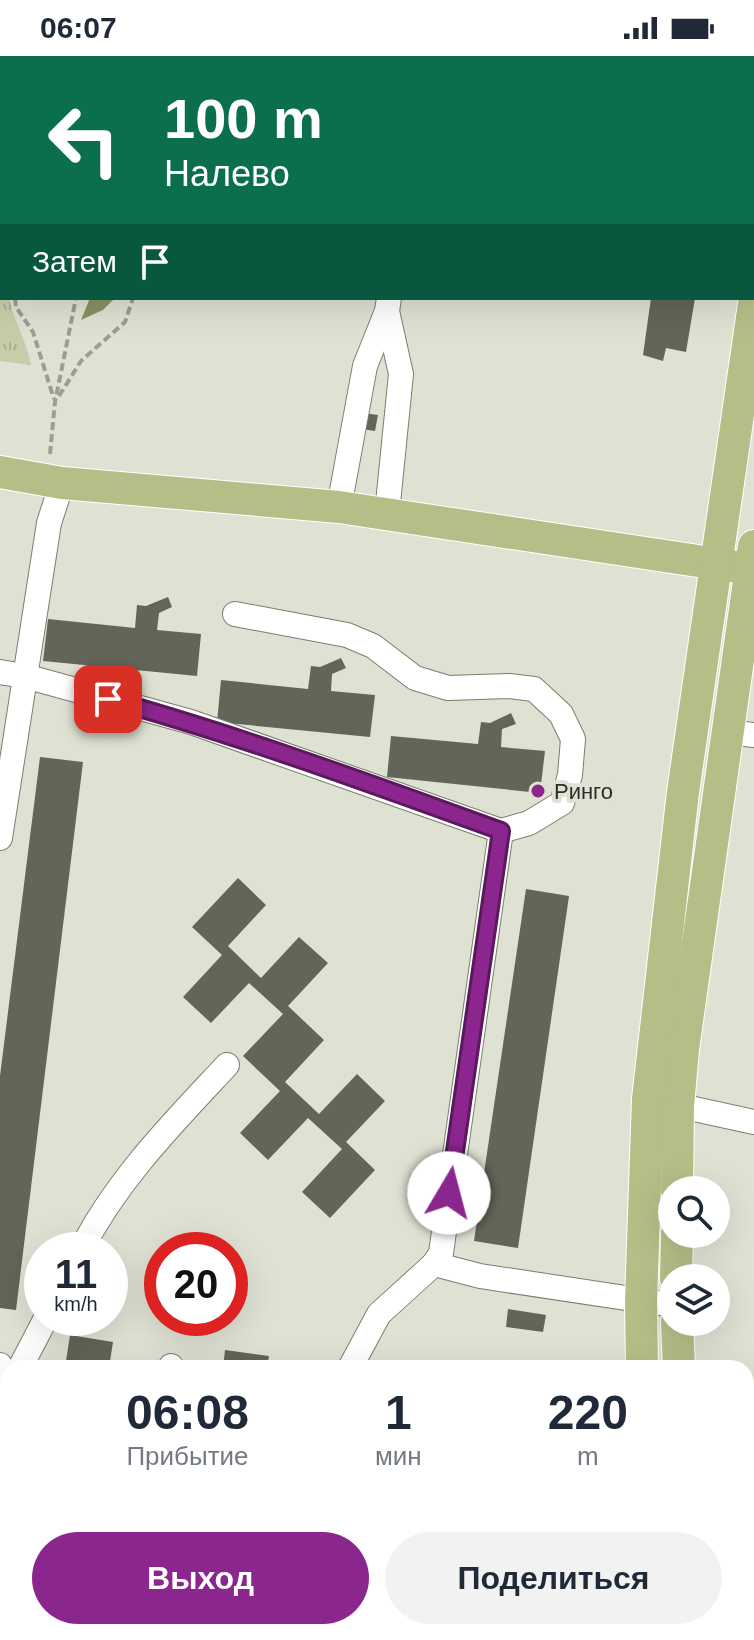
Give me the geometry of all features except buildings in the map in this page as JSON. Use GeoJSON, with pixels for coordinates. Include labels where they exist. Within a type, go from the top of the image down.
{"type":"FeatureCollection","features":[{"type":"Feature","properties":{"kind":"main road"},"geometry":{"type":"LineString","coordinates":[[644,1360],[657,1303],[663,1102],[683,792],[754,304]]}},
{"type":"Feature","properties":{"kind":"main road"},"geometry":{"type":"LineString","coordinates":[[0,472],[54,482],[387,513],[716,564],[752,557],[741,734],[663,1102],[675,1176]]}},
{"type":"Feature","properties":{"kind":"main road"},"geometry":{"type":"LineString","coordinates":[[678,1336],[679,1360]]}},
{"type":"Feature","properties":{"kind":"street"},"geometry":{"type":"LineString","coordinates":[[339,507],[365,366],[388,304]]}},
{"type":"Feature","properties":{"kind":"street"},"geometry":{"type":"LineString","coordinates":[[387,513],[401,374],[388,304]]}},
{"type":"Feature","properties":{"kind":"street"},"geometry":{"type":"LineString","coordinates":[[0,838],[54,482]]}},
{"type":"Feature","properties":{"kind":"street"},"geometry":{"type":"LineString","coordinates":[[0,672],[25,676],[191,722],[501,831],[529,823],[562,803],[570,775],[573,739],[561,714],[534,689],[509,686],[448,688],[415,678],[373,646],[347,635],[235,614]]}},
{"type":"Feature","properties":{"kind":"street"},"geometry":{"type":"LineString","coordinates":[[354,1360],[379,1314],[434,1264],[441,1253],[501,831]]}},
{"type":"Feature","properties":{"kind":"street"},"geometry":{"type":"LineString","coordinates":[[90,1232],[145,1152],[227,1065]]}},
{"type":"Feature","properties":{"kind":"street"},"geometry":{"type":"LineString","coordinates":[[663,1102],[754,1122]]}},
{"type":"Feature","properties":{"kind":"street"},"geometry":{"type":"LineString","coordinates":[[434,1264],[480,1276],[657,1303]]}},
{"type":"Feature","properties":{"kind":"street"},"geometry":{"type":"LineString","coordinates":[[24,1360],[37,1336]]}},
{"type":"Feature","properties":{"kind":"path"},"geometry":{"type":"LineString","coordinates":[[15,300],[16,307],[33,332],[55,402]]}},
{"type":"Feature","properties":{"kind":"path"},"geometry":{"type":"LineString","coordinates":[[54,482],[55,402],[76,300]]}},
{"type":"Feature","properties":{"kind":"path"},"geometry":{"type":"LineString","coordinates":[[55,402],[81,361],[125,322],[132,300]]}},
{"type":"Feature","properties":{"kind":"green space"},"geometry":{"type":"Polygon","coordinates":[[[0,300],[10,300],[31,365],[0,361],[0,300]]]}},
{"type":"Feature","properties":{"kind":"shaded area"},"geometry":{"type":"Polygon","coordinates":[[[89,300],[113,300],[103,310],[81,320],[89,300]]]}},
{"type":"Feature","properties":{"kind":"place","name":"Ринго"},"geometry":{"type":"Point","coordinates":[538,791]}},
{"type":"Feature","properties":{"kind":"route"},"geometry":{"type":"LineString","coordinates":[[108,699],[191,722],[501,831],[449,1193]]}}]}
